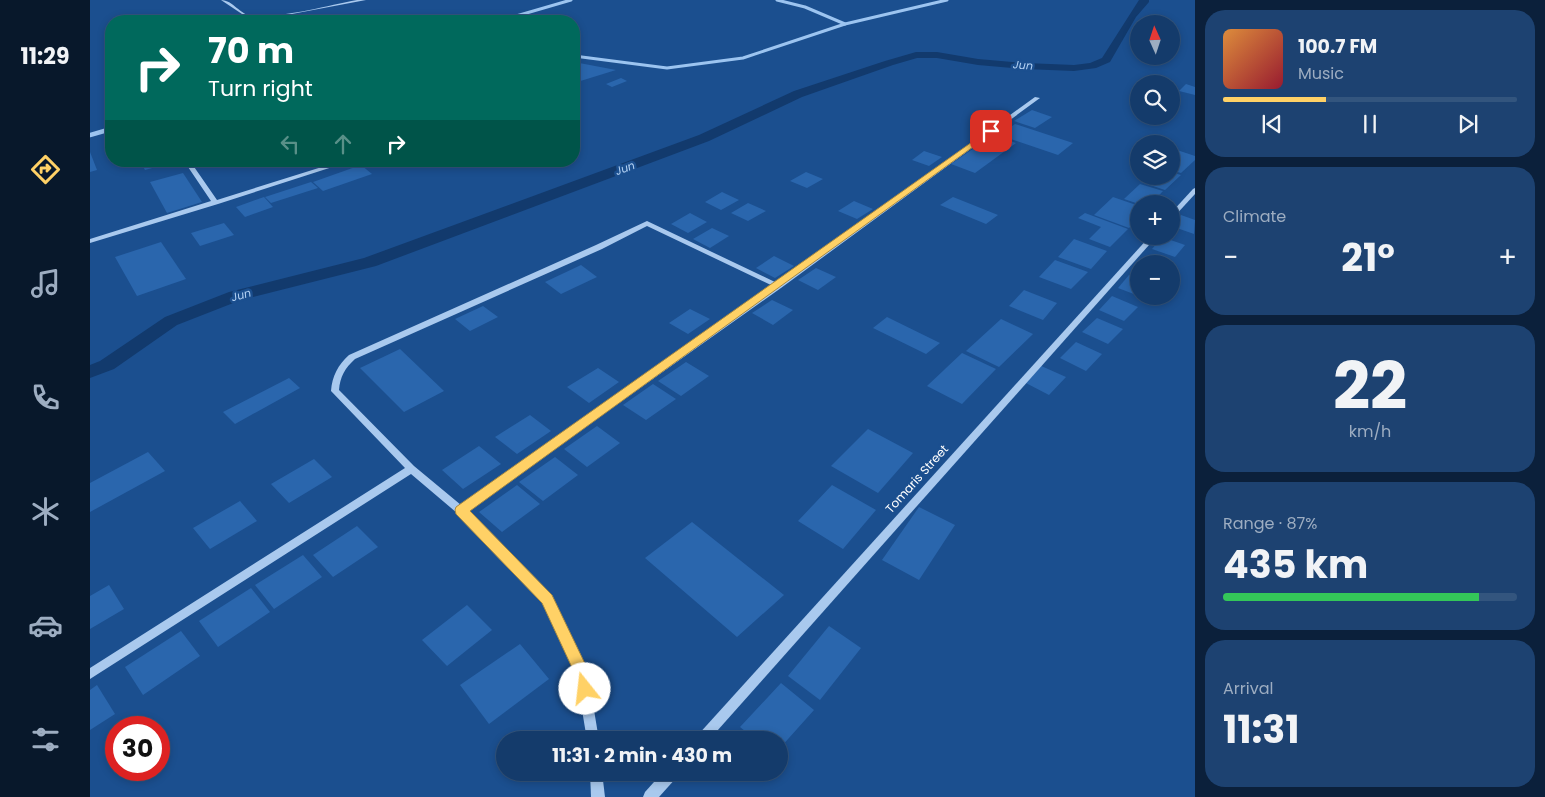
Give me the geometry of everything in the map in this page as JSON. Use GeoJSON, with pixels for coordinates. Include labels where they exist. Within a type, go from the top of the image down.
{"type":"FeatureCollection","features":[{"type":"Feature","properties":{"kind":"street"},"geometry":{"type":"LineString","coordinates":[[223,0],[245,15]]}},
{"type":"Feature","properties":{"kind":"street"},"geometry":{"type":"LineString","coordinates":[[282,15],[364,0]]}},
{"type":"Feature","properties":{"kind":"street"},"geometry":{"type":"LineString","coordinates":[[461,510],[778,286],[1037,98]]}},
{"type":"Feature","properties":{"kind":"street"},"geometry":{"type":"LineString","coordinates":[[191,167],[216,203]]}},
{"type":"Feature","properties":{"kind":"street"},"geometry":{"type":"LineString","coordinates":[[90,242],[329,167]]}},
{"type":"Feature","properties":{"kind":"street"},"geometry":{"type":"LineString","coordinates":[[1180,207],[1195,190]]}},
{"type":"Feature","properties":{"kind":"street"},"geometry":{"type":"LineString","coordinates":[[592,731],[582,674],[547,599],[461,510],[411,469],[336,391],[335,382],[338,373],[352,357],[599,248],[647,223],[778,286]]}},
{"type":"Feature","properties":{"kind":"street","name":"Tomaris Street"},"geometry":{"type":"LineString","coordinates":[[709,731],[1146,245]]}},
{"type":"Feature","properties":{"kind":"street"},"geometry":{"type":"LineString","coordinates":[[90,674],[411,469]]}},
{"type":"Feature","properties":{"kind":"street"},"geometry":{"type":"LineString","coordinates":[[597,781],[598,797]]}},
{"type":"Feature","properties":{"kind":"street"},"geometry":{"type":"LineString","coordinates":[[650,797],[664,781]]}},
{"type":"Feature","properties":{"kind":"building"},"geometry":{"type":"Polygon","coordinates":[[[580,63],[616,70],[580,81],[580,63]]]}},
{"type":"Feature","properties":{"kind":"building"},"geometry":{"type":"Polygon","coordinates":[[[621,78],[627,81],[612,87],[606,84],[621,78]]]}},
{"type":"Feature","properties":{"kind":"building"},"geometry":{"type":"Polygon","coordinates":[[[1186,84],[1195,87],[1195,95],[1180,91],[1186,84]]]}},
{"type":"Feature","properties":{"kind":"building"},"geometry":{"type":"Polygon","coordinates":[[[1032,110],[1052,117],[1035,128],[1014,121],[1032,110]]]}},
{"type":"Feature","properties":{"kind":"building"},"geometry":{"type":"Polygon","coordinates":[[[1015,124],[1073,143],[1058,155],[999,135],[1015,124]]]}},
{"type":"Feature","properties":{"kind":"building"},"geometry":{"type":"Polygon","coordinates":[[[993,135],[1016,143],[975,173],[951,164],[993,135]]]}},
{"type":"Feature","properties":{"kind":"building"},"geometry":{"type":"Polygon","coordinates":[[[924,151],[942,157],[929,166],[912,160],[924,151]]]}},
{"type":"Feature","properties":{"kind":"building"},"geometry":{"type":"Polygon","coordinates":[[[1180,151],[1195,156],[1195,160],[1181,173],[1180,151]]]}},
{"type":"Feature","properties":{"kind":"building"},"geometry":{"type":"Polygon","coordinates":[[[90,152],[97,170],[90,172],[90,152]]]}},
{"type":"Feature","properties":{"kind":"building"},"geometry":{"type":"Polygon","coordinates":[[[143,167],[156,167],[145,170],[143,167]]]}},
{"type":"Feature","properties":{"kind":"building"},"geometry":{"type":"Polygon","coordinates":[[[355,167],[363,167],[372,174],[323,191],[313,182],[355,167]]]}},
{"type":"Feature","properties":{"kind":"building"},"geometry":{"type":"Polygon","coordinates":[[[806,172],[823,179],[807,188],[790,181],[806,172]]]}},
{"type":"Feature","properties":{"kind":"building"},"geometry":{"type":"Polygon","coordinates":[[[183,173],[202,202],[167,213],[150,182],[183,173]]]}},
{"type":"Feature","properties":{"kind":"building"},"geometry":{"type":"Polygon","coordinates":[[[311,182],[318,188],[271,203],[265,197],[311,182]]]}},
{"type":"Feature","properties":{"kind":"building"},"geometry":{"type":"Polygon","coordinates":[[[1139,185],[1163,191],[1159,195],[1130,195],[1130,201],[1124,199],[1139,185]]]}},
{"type":"Feature","properties":{"kind":"building"},"geometry":{"type":"Polygon","coordinates":[[[1150,185],[1170,185],[1165,190],[1150,185]]]}},
{"type":"Feature","properties":{"kind":"building"},"geometry":{"type":"Polygon","coordinates":[[[722,192],[739,200],[721,210],[705,202],[722,192]]]}},
{"type":"Feature","properties":{"kind":"building"},"geometry":{"type":"Polygon","coordinates":[[[264,197],[273,207],[245,217],[236,207],[264,197]]]}},
{"type":"Feature","properties":{"kind":"building"},"geometry":{"type":"Polygon","coordinates":[[[953,197],[998,215],[986,224],[940,205],[953,197]]]}},
{"type":"Feature","properties":{"kind":"building"},"geometry":{"type":"Polygon","coordinates":[[[1113,197],[1130,203],[1129,228],[1094,215],[1113,197]]]}},
{"type":"Feature","properties":{"kind":"building"},"geometry":{"type":"Polygon","coordinates":[[[854,201],[873,209],[857,219],[838,211],[854,201]]]}},
{"type":"Feature","properties":{"kind":"building"},"geometry":{"type":"Polygon","coordinates":[[[748,203],[766,211],[748,221],[731,213],[748,203]]]}},
{"type":"Feature","properties":{"kind":"building"},"geometry":{"type":"Polygon","coordinates":[[[690,213],[707,222],[688,233],[671,224],[690,213]]]}},
{"type":"Feature","properties":{"kind":"building"},"geometry":{"type":"Polygon","coordinates":[[[1085,213],[1128,229],[1110,247],[1089,239],[1101,227],[1078,218],[1085,213]]]}},
{"type":"Feature","properties":{"kind":"building"},"geometry":{"type":"Polygon","coordinates":[[[1180,216],[1195,220],[1194,234],[1180,229],[1180,216]]]}},
{"type":"Feature","properties":{"kind":"building"},"geometry":{"type":"Polygon","coordinates":[[[224,223],[234,235],[200,246],[191,233],[224,223]]]}},
{"type":"Feature","properties":{"kind":"building"},"geometry":{"type":"Polygon","coordinates":[[[712,228],[729,236],[710,248],[693,239],[712,228]]]}},
{"type":"Feature","properties":{"kind":"building"},"geometry":{"type":"Polygon","coordinates":[[[1074,239],[1107,251],[1091,269],[1058,257],[1074,239]]]}},
{"type":"Feature","properties":{"kind":"building"},"geometry":{"type":"Polygon","coordinates":[[[161,242],[186,279],[137,296],[115,257],[161,242]]]}},
{"type":"Feature","properties":{"kind":"building"},"geometry":{"type":"Polygon","coordinates":[[[1180,243],[1185,245],[1177,255],[1169,255],[1152,249],[1155,245],[1180,245],[1180,243]]]}},
{"type":"Feature","properties":{"kind":"building"},"geometry":{"type":"Polygon","coordinates":[[[774,256],[794,266],[775,278],[756,268],[774,256]]]}},
{"type":"Feature","properties":{"kind":"building"},"geometry":{"type":"Polygon","coordinates":[[[1055,260],[1088,272],[1071,289],[1039,277],[1055,260]]]}},
{"type":"Feature","properties":{"kind":"building"},"geometry":{"type":"Polygon","coordinates":[[[581,265],[597,277],[561,294],[545,282],[581,265]]]}},
{"type":"Feature","properties":{"kind":"building"},"geometry":{"type":"Polygon","coordinates":[[[816,268],[836,277],[818,290],[798,280],[816,268]]]}},
{"type":"Feature","properties":{"kind":"building"},"geometry":{"type":"Polygon","coordinates":[[[1129,275],[1130,275],[1130,293],[1118,288],[1129,275]]]}},
{"type":"Feature","properties":{"kind":"building"},"geometry":{"type":"Polygon","coordinates":[[[1024,290],[1057,303],[1043,320],[1009,306],[1024,290]]]}},
{"type":"Feature","properties":{"kind":"building"},"geometry":{"type":"Polygon","coordinates":[[[1112,296],[1138,307],[1124,321],[1099,310],[1112,296]]]}},
{"type":"Feature","properties":{"kind":"building"},"geometry":{"type":"Polygon","coordinates":[[[772,300],[793,310],[773,325],[752,313],[772,300]]]}},
{"type":"Feature","properties":{"kind":"building"},"geometry":{"type":"Polygon","coordinates":[[[483,306],[498,317],[470,331],[455,319],[483,306]]]}},
{"type":"Feature","properties":{"kind":"building"},"geometry":{"type":"Polygon","coordinates":[[[690,309],[710,319],[688,334],[669,323],[690,309]]]}},
{"type":"Feature","properties":{"kind":"building"},"geometry":{"type":"Polygon","coordinates":[[[887,317],[940,343],[926,354],[873,328],[887,317]]]}},
{"type":"Feature","properties":{"kind":"building"},"geometry":{"type":"Polygon","coordinates":[[[1097,318],[1123,329],[1108,344],[1082,332],[1097,318]]]}},
{"type":"Feature","properties":{"kind":"building"},"geometry":{"type":"Polygon","coordinates":[[[1001,319],[1033,334],[999,367],[966,351],[1001,319]]]}},
{"type":"Feature","properties":{"kind":"building"},"geometry":{"type":"Polygon","coordinates":[[[1076,342],[1102,354],[1086,371],[1060,358],[1076,342]]]}},
{"type":"Feature","properties":{"kind":"building"},"geometry":{"type":"Polygon","coordinates":[[[400,349],[444,391],[404,412],[360,368],[400,349]]]}},
{"type":"Feature","properties":{"kind":"building"},"geometry":{"type":"Polygon","coordinates":[[[962,353],[996,369],[962,404],[927,386],[962,353]]]}},
{"type":"Feature","properties":{"kind":"building"},"geometry":{"type":"Polygon","coordinates":[[[686,362],[709,376],[681,396],[658,381],[686,362]]]}},
{"type":"Feature","properties":{"kind":"building"},"geometry":{"type":"Polygon","coordinates":[[[1039,365],[1066,377],[1049,395],[1022,381],[1039,365]]]}},
{"type":"Feature","properties":{"kind":"building"},"geometry":{"type":"Polygon","coordinates":[[[598,368],[619,382],[589,403],[567,387],[598,368]]]}},
{"type":"Feature","properties":{"kind":"building"},"geometry":{"type":"Polygon","coordinates":[[[289,378],[300,388],[235,424],[223,412],[289,378]]]}},
{"type":"Feature","properties":{"kind":"building"},"geometry":{"type":"Polygon","coordinates":[[[653,384],[676,399],[646,420],[623,405],[653,384]]]}},
{"type":"Feature","properties":{"kind":"building"},"geometry":{"type":"Polygon","coordinates":[[[530,415],[551,431],[517,454],[495,437],[530,415]]]}},
{"type":"Feature","properties":{"kind":"building"},"geometry":{"type":"Polygon","coordinates":[[[597,426],[620,443],[587,467],[564,449],[597,426]]]}},
{"type":"Feature","properties":{"kind":"building"},"geometry":{"type":"Polygon","coordinates":[[[868,429],[913,453],[878,493],[831,466],[868,429]]]}},
{"type":"Feature","properties":{"kind":"building"},"geometry":{"type":"Polygon","coordinates":[[[479,446],[501,464],[463,489],[442,470],[479,446]]]}},
{"type":"Feature","properties":{"kind":"building"},"geometry":{"type":"Polygon","coordinates":[[[148,452],[165,471],[90,512],[90,483],[148,452]]]}},
{"type":"Feature","properties":{"kind":"building"},"geometry":{"type":"Polygon","coordinates":[[[555,457],[578,475],[543,501],[519,482],[555,457]]]}},
{"type":"Feature","properties":{"kind":"building"},"geometry":{"type":"Polygon","coordinates":[[[314,459],[332,477],[289,503],[271,484],[314,459]]]}},
{"type":"Feature","properties":{"kind":"building"},"geometry":{"type":"Polygon","coordinates":[[[517,485],[540,504],[502,532],[479,512],[517,485]]]}},
{"type":"Feature","properties":{"kind":"building"},"geometry":{"type":"Polygon","coordinates":[[[832,485],[876,510],[843,549],[798,521],[832,485]]]}},
{"type":"Feature","properties":{"kind":"building"},"geometry":{"type":"Polygon","coordinates":[[[240,501],[257,521],[210,549],[193,528],[240,501]]]}},
{"type":"Feature","properties":{"kind":"building"},"geometry":{"type":"Polygon","coordinates":[[[919,507],[955,525],[919,580],[882,560],[919,507]]]}},
{"type":"Feature","properties":{"kind":"building"},"geometry":{"type":"Polygon","coordinates":[[[692,522],[784,595],[737,637],[645,558],[692,522]]]}},
{"type":"Feature","properties":{"kind":"building"},"geometry":{"type":"Polygon","coordinates":[[[357,526],[378,547],[333,577],[313,555],[357,526]]]}},
{"type":"Feature","properties":{"kind":"building"},"geometry":{"type":"Polygon","coordinates":[[[303,555],[322,577],[274,609],[255,585],[303,555]]]}},
{"type":"Feature","properties":{"kind":"building"},"geometry":{"type":"Polygon","coordinates":[[[109,585],[124,609],[90,629],[90,596],[109,585]]]}},
{"type":"Feature","properties":{"kind":"building"},"geometry":{"type":"Polygon","coordinates":[[[251,588],[270,612],[218,647],[199,621],[251,588]]]}},
{"type":"Feature","properties":{"kind":"building"},"geometry":{"type":"Polygon","coordinates":[[[467,605],[492,630],[447,666],[422,640],[467,605]]]}},
{"type":"Feature","properties":{"kind":"building"},"geometry":{"type":"Polygon","coordinates":[[[829,626],[861,648],[820,700],[788,676],[829,626]]]}},
{"type":"Feature","properties":{"kind":"building"},"geometry":{"type":"Polygon","coordinates":[[[181,631],[200,656],[143,695],[125,667],[181,631]]]}},
{"type":"Feature","properties":{"kind":"building"},"geometry":{"type":"Polygon","coordinates":[[[520,644],[549,679],[489,724],[460,685],[520,644]]]}},
{"type":"Feature","properties":{"kind":"building"},"geometry":{"type":"Polygon","coordinates":[[[781,683],[814,710],[788,739],[788,731],[745,731],[740,727],[781,683]]]}},
{"type":"Feature","properties":{"kind":"building"},"geometry":{"type":"Polygon","coordinates":[[[97,685],[115,714],[105,716],[105,720],[90,730],[90,690],[97,685]]]}},
{"type":"Feature","properties":{"kind":"waterway"},"geometry":{"type":"LineString","coordinates":[[520,15],[571,0]]}},
{"type":"Feature","properties":{"kind":"waterway"},"geometry":{"type":"LineString","coordinates":[[777,0],[805,7],[845,24]]}},
{"type":"Feature","properties":{"kind":"waterway"},"geometry":{"type":"LineString","coordinates":[[845,24],[947,0]]}},
{"type":"Feature","properties":{"kind":"waterway","name":"Jun"},"geometry":{"type":"LineString","coordinates":[[90,372],[107,365],[171,321],[235,296],[370,262],[704,138],[798,94],[889,63],[916,55],[937,55],[978,62],[1025,66],[1074,68],[1092,66],[1106,60],[1132,16],[1144,0]]}},
{"type":"Feature","properties":{"kind":"waterway"},"geometry":{"type":"LineString","coordinates":[[580,57],[667,68],[743,58],[845,24]]}},
{"type":"Feature","properties":{"kind":"waterway"},"geometry":{"type":"LineString","coordinates":[[90,135],[105,131]]}},
{"type":"Feature","properties":{"kind":"route"},"geometry":{"type":"LineString","coordinates":[[585,689],[582,674],[547,599],[461,510],[778,286],[991,131]]}}]}
